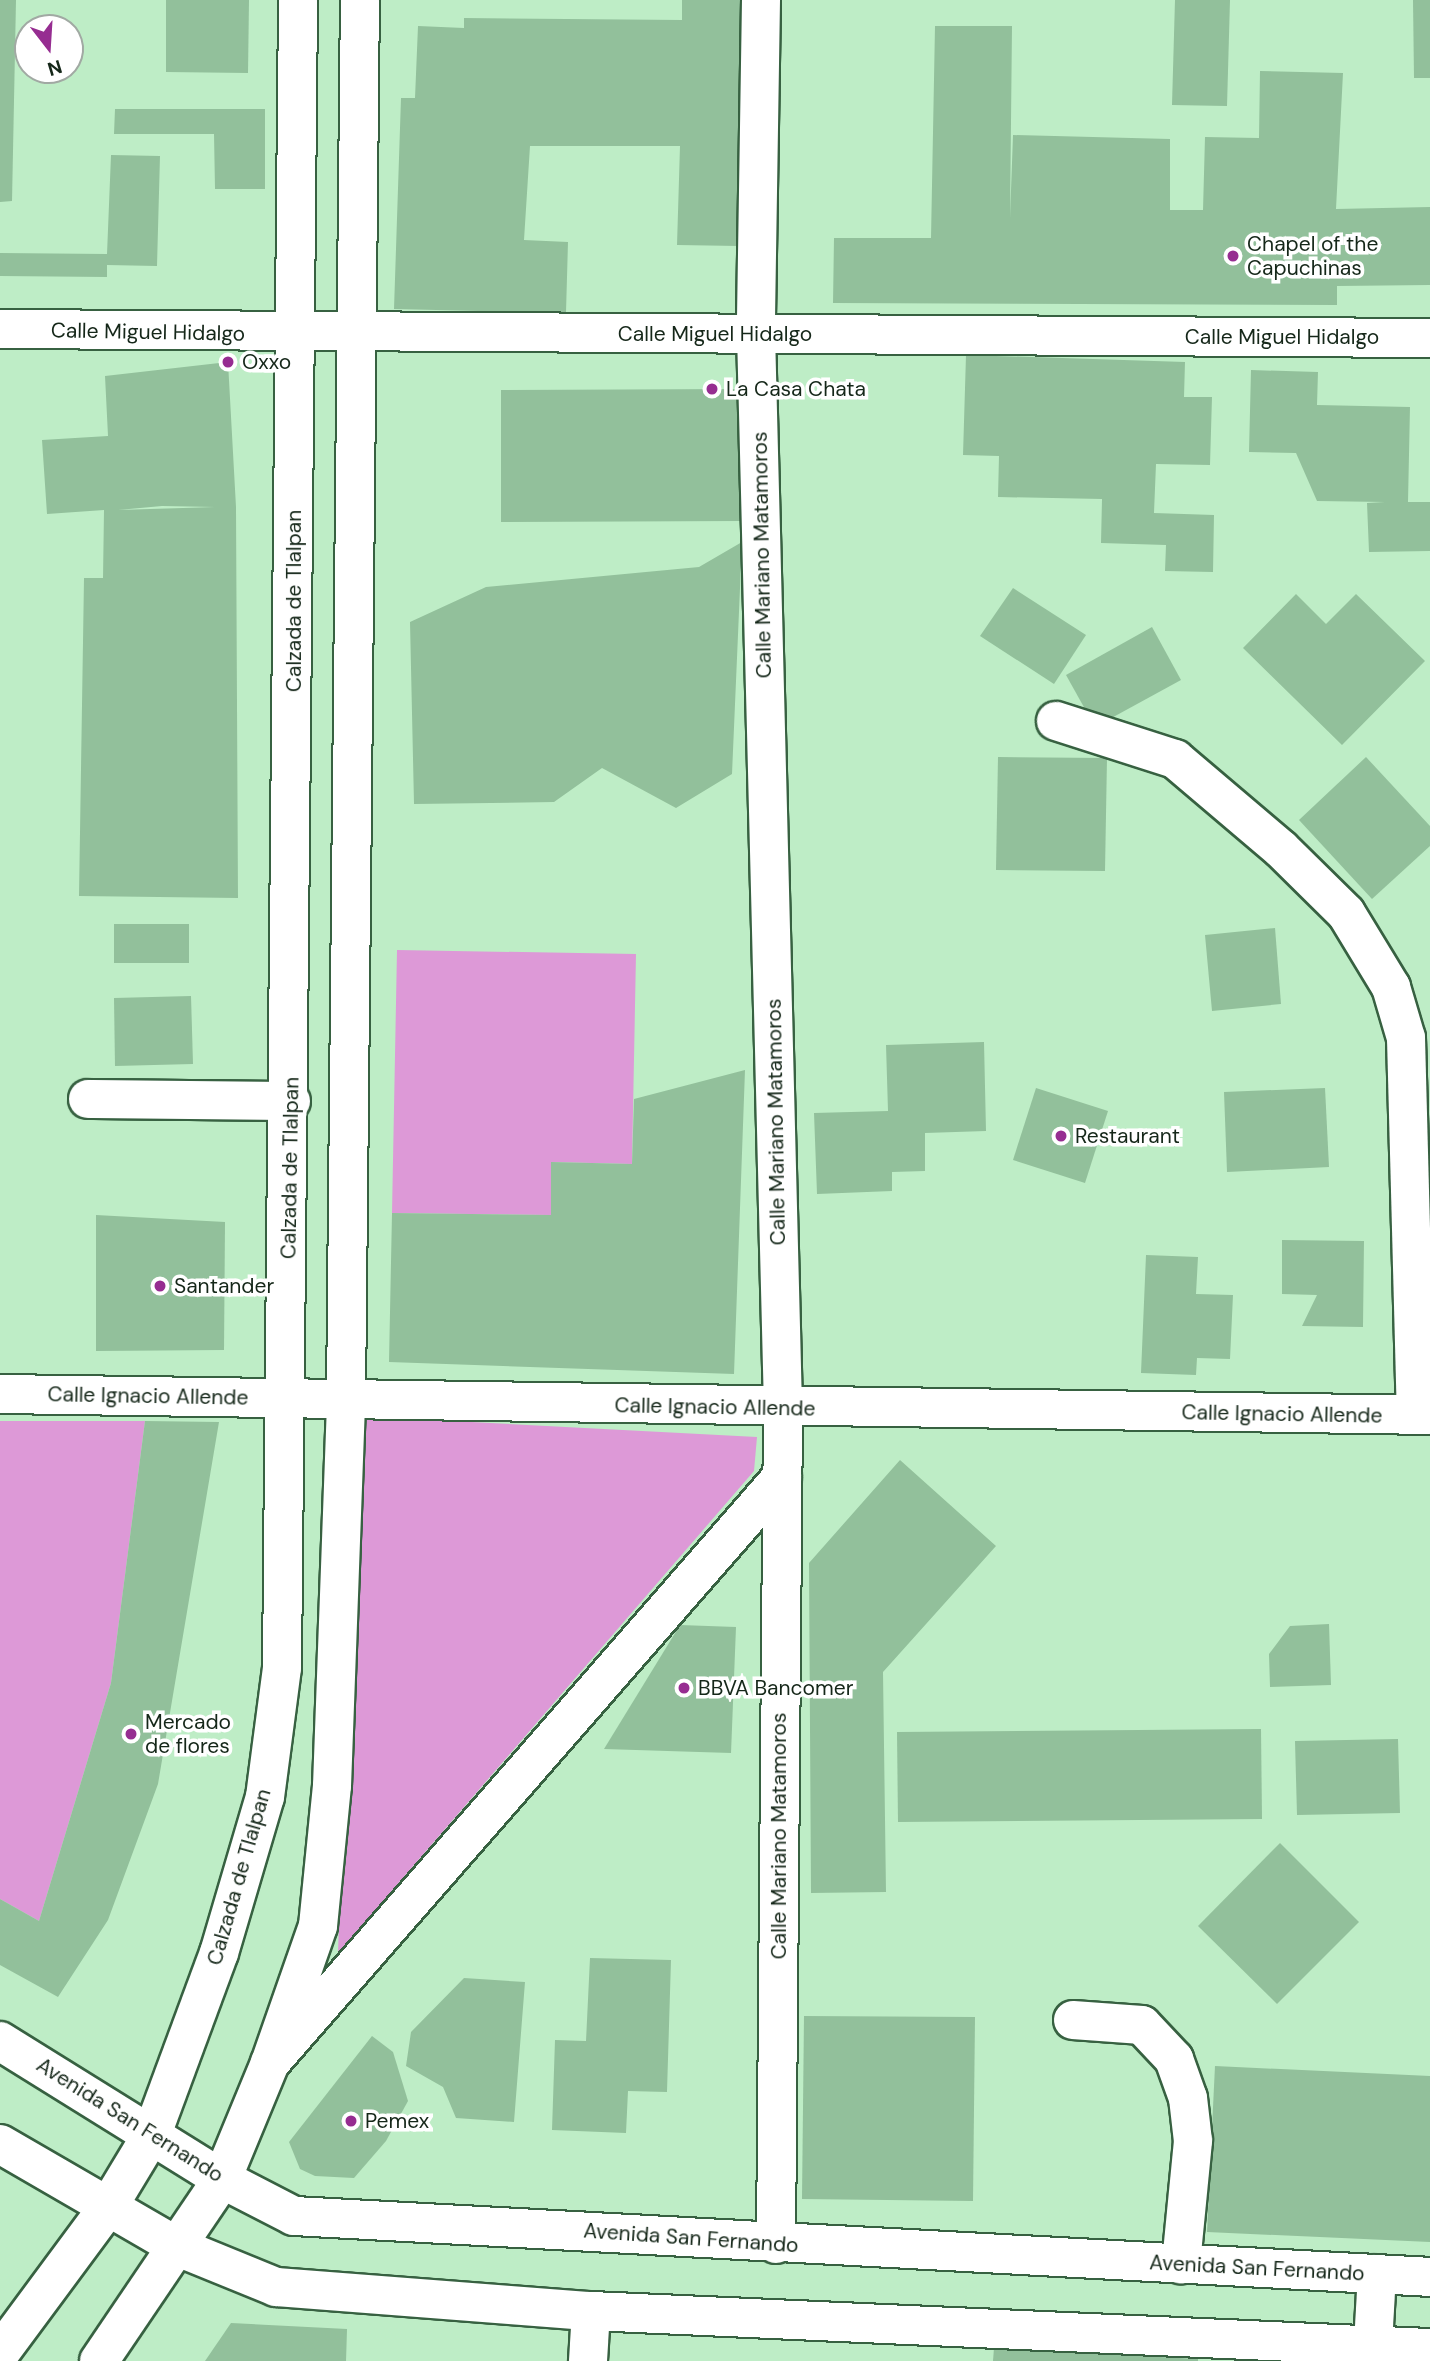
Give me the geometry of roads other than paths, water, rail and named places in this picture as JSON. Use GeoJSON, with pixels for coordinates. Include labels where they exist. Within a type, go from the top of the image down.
{"type":"FeatureCollection","features":[{"type":"Feature","properties":{"kind":"main road","name":"Calzada de Tlalpan"},"geometry":{"type":"LineString","coordinates":[[0,2353],[108,2207],[152,2134],[219,1953],[265,1797],[282,1668],[291,1101],[298,0]]}},
{"type":"Feature","properties":{"kind":"main road"},"geometry":{"type":"LineString","coordinates":[[99,2361],[222,2179],[270,2063],[318,1926],[332,1786],[346,1399],[360,0]]}},
{"type":"Feature","properties":{"kind":"main road","name":"Calle Mariano Matamoros"},"geometry":{"type":"LineString","coordinates":[[761,0],[756,333],[783,1408],[776,2244]]}},
{"type":"Feature","properties":{"kind":"main road","name":"Calle Miguel Hidalgo"},"geometry":{"type":"LineString","coordinates":[[0,329],[356,335],[756,333],[1430,338]]}},
{"type":"Feature","properties":{"kind":"main road"},"geometry":{"type":"LineString","coordinates":[[1056,721],[1175,759],[1281,849],[1346,914],[1391,987],[1406,1038],[1423,1415]]}},
{"type":"Feature","properties":{"kind":"main road"},"geometry":{"type":"LineString","coordinates":[[88,1099],[291,1101]]}},
{"type":"Feature","properties":{"kind":"main road","name":"Calle Ignacio Allende"},"geometry":{"type":"LineString","coordinates":[[0,1394],[783,1408],[1423,1415]]}},
{"type":"Feature","properties":{"kind":"main road"},"geometry":{"type":"LineString","coordinates":[[270,2063],[782,1477]]}},
{"type":"Feature","properties":{"kind":"main road"},"geometry":{"type":"LineString","coordinates":[[1073,2020],[1142,2025],[1174,2059],[1188,2098],[1193,2141],[1181,2264]]}},
{"type":"Feature","properties":{"kind":"main road","name":"Avenida San Fernando"},"geometry":{"type":"LineString","coordinates":[[0,2041],[222,2179],[294,2216],[776,2244],[1430,2277]]}},
{"type":"Feature","properties":{"kind":"main road"},"geometry":{"type":"LineString","coordinates":[[0,2144],[178,2247],[276,2287],[591,2312],[1373,2353],[1430,2348]]}},
{"type":"Feature","properties":{"kind":"main road"},"geometry":{"type":"LineString","coordinates":[[1373,2353],[1377,2274]]}},
{"type":"Feature","properties":{"kind":"main road"},"geometry":{"type":"LineString","coordinates":[[588,2361],[591,2312]]}},
{"type":"Feature","properties":{"kind":"place","name":"Chapel of the Capuchinas"},"geometry":{"type":"Point","coordinates":[1233,256]}},
{"type":"Feature","properties":{"kind":"place","name":"Oxxo"},"geometry":{"type":"Point","coordinates":[228,362]}},
{"type":"Feature","properties":{"kind":"place","name":"La Casa Chata"},"geometry":{"type":"Point","coordinates":[712,389]}},
{"type":"Feature","properties":{"kind":"place","name":"Restaurant"},"geometry":{"type":"Point","coordinates":[1061,1136]}},
{"type":"Feature","properties":{"kind":"place","name":"Santander"},"geometry":{"type":"Point","coordinates":[160,1286]}},
{"type":"Feature","properties":{"kind":"place","name":"BBVA Bancomer"},"geometry":{"type":"Point","coordinates":[684,1688]}},
{"type":"Feature","properties":{"kind":"place","name":"Mercado de flores"},"geometry":{"type":"Point","coordinates":[131,1734]}},
{"type":"Feature","properties":{"kind":"place","name":"Pemex"},"geometry":{"type":"Point","coordinates":[351,2121]}}]}
